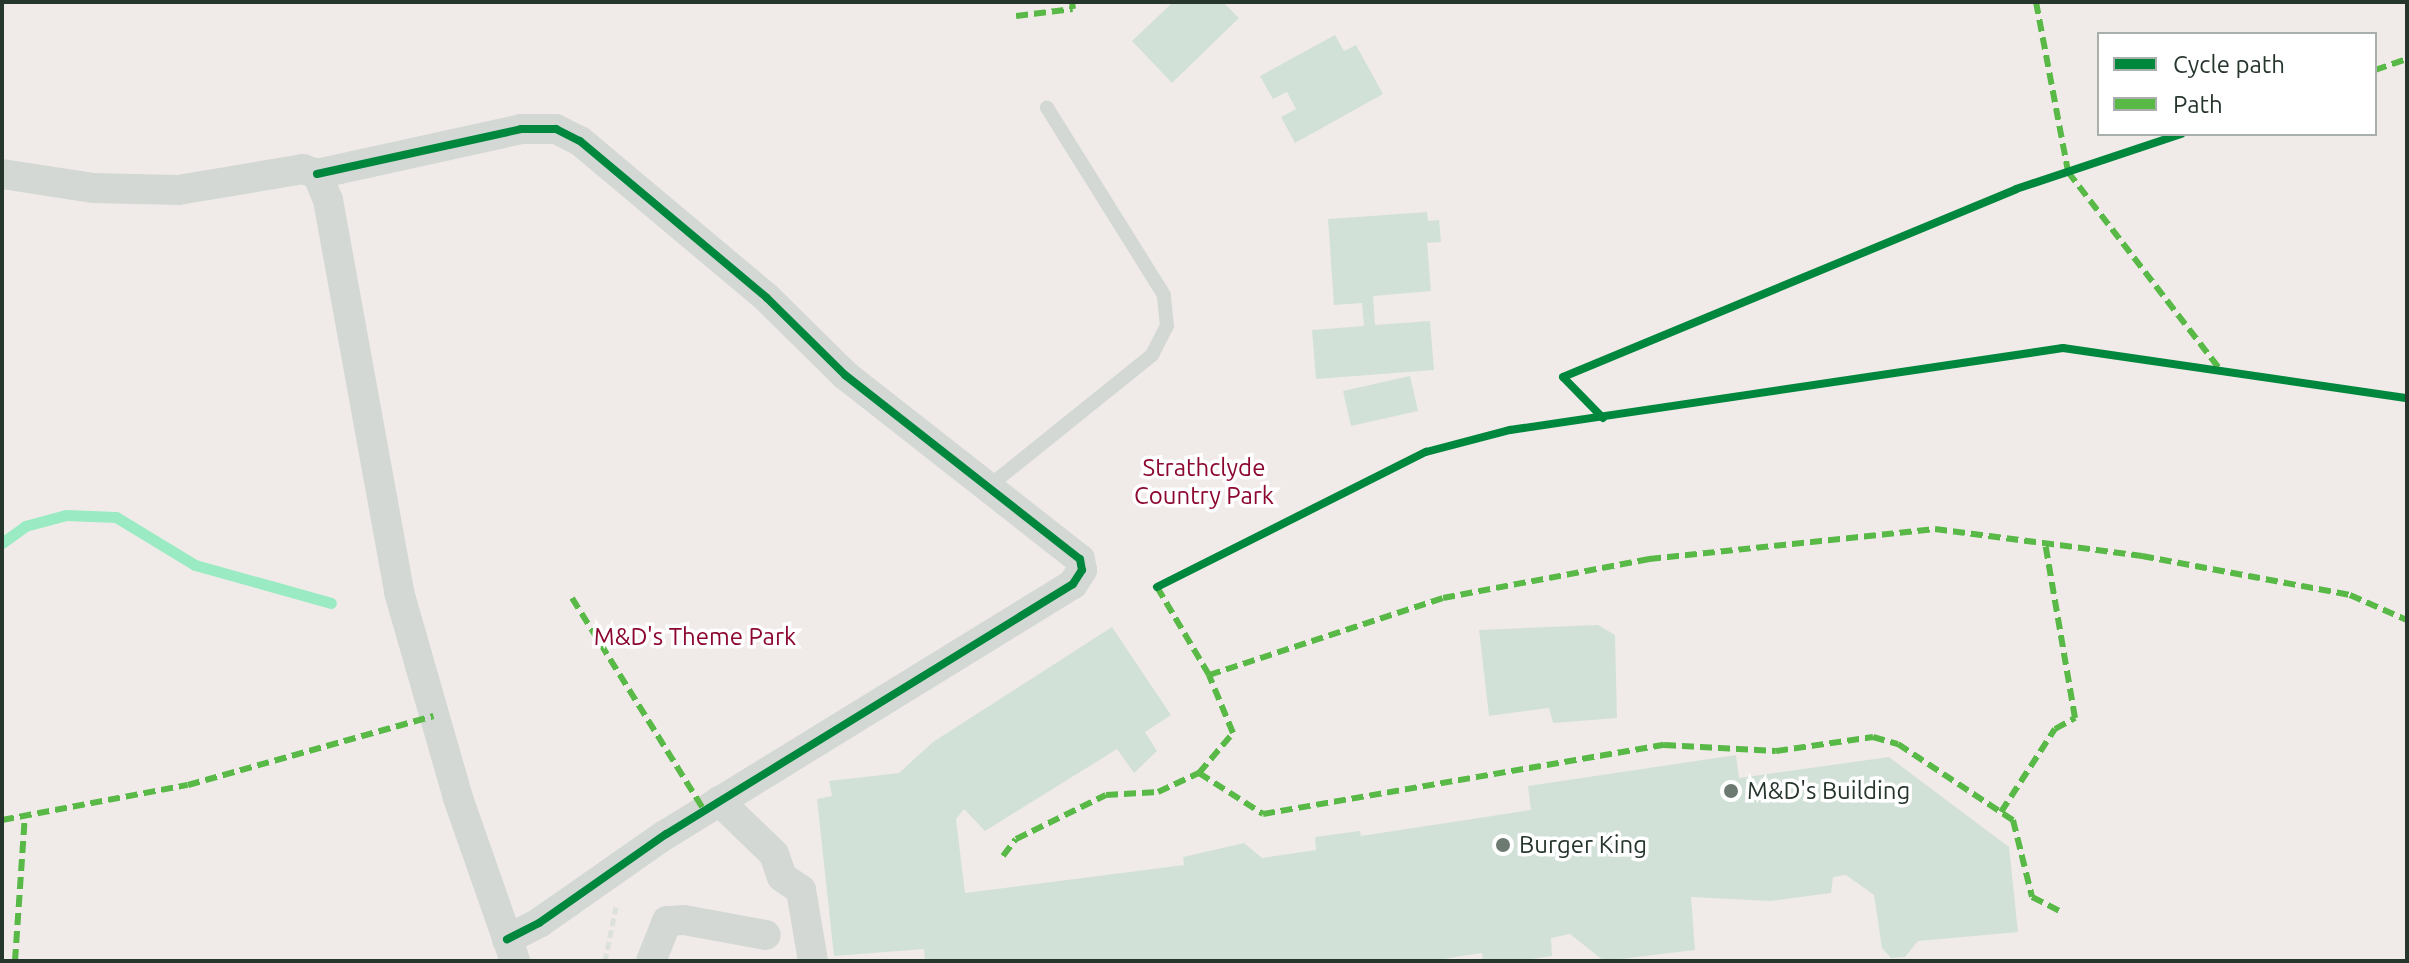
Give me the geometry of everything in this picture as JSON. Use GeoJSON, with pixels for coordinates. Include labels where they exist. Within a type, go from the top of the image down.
{"type":"FeatureCollection","features":[{"type":"Feature","properties":{"kind":"street"},"geometry":{"type":"LineString","coordinates":[[2,174],[94,188],[178,190],[303,169],[317,174],[521,129],[556,129],[626,175],[767,298],[845,375],[1080,559],[1079,578],[719,801],[511,950],[458,798],[399,592],[328,200],[317,174]]}},
{"type":"Feature","properties":{"kind":"street"},"geometry":{"type":"LineString","coordinates":[[719,801],[774,854],[782,877],[801,890],[813,961]]}},
{"type":"Feature","properties":{"kind":"street"},"geometry":{"type":"LineString","coordinates":[[651,961],[667,921],[684,920],[766,935]]}},
{"type":"Feature","properties":{"kind":"lane"},"geometry":{"type":"LineString","coordinates":[[988,487],[1152,355],[1167,326],[1157,283],[1047,108]]}},
{"type":"Feature","properties":{"kind":"path"},"geometry":{"type":"LineString","coordinates":[[605,961],[617,904]]}},
{"type":"Feature","properties":{"kind":"green space","name":"Strathclyde Country Park"},"geometry":{"type":"Polygon","coordinates":[[[2,2],[2407,2],[2407,961],[2,961],[2,2]]]}},
{"type":"Feature","properties":{"kind":"building"},"geometry":{"type":"Polygon","coordinates":[[[1173,2],[1223,2],[1239,18],[1172,83],[1132,41],[1173,2]]]}},
{"type":"Feature","properties":{"kind":"building"},"geometry":{"type":"Polygon","coordinates":[[[1335,35],[1344,51],[1356,45],[1383,94],[1295,143],[1281,117],[1296,109],[1287,92],[1273,99],[1260,76],[1335,35]]]}},
{"type":"Feature","properties":{"kind":"building"},"geometry":{"type":"Polygon","coordinates":[[[1427,212],[1428,221],[1439,220],[1441,242],[1427,243],[1431,291],[1373,296],[1375,325],[1430,321],[1434,370],[1316,379],[1312,330],[1364,326],[1362,303],[1334,305],[1328,219],[1427,212]]]}},
{"type":"Feature","properties":{"kind":"building"},"geometry":{"type":"Polygon","coordinates":[[[1410,376],[1418,411],[1351,426],[1343,391],[1410,376]]]}},
{"type":"Feature","properties":{"kind":"building"},"geometry":{"type":"Polygon","coordinates":[[[1598,625],[1615,635],[1617,718],[1553,723],[1549,708],[1489,716],[1479,630],[1598,625]]]}},
{"type":"Feature","properties":{"kind":"building","name":"M&D's Building"},"geometry":{"type":"Polygon","coordinates":[[[1112,627],[1171,715],[1145,732],[1157,751],[1134,773],[1117,749],[985,831],[964,809],[956,819],[965,893],[1184,865],[1183,857],[1244,843],[1262,858],[1316,850],[1315,837],[1360,831],[1361,836],[1531,810],[1528,786],[1736,755],[1739,778],[1889,757],[2009,847],[2018,932],[1918,941],[1905,957],[1891,958],[1882,948],[1874,895],[1846,875],[1833,877],[1831,893],[1770,901],[1691,897],[1695,950],[1604,961],[1570,934],[1551,938],[1552,956],[1517,961],[1483,961],[1482,953],[1430,961],[925,961],[924,949],[834,956],[817,799],[832,796],[829,781],[899,773],[933,742],[1112,627]]]}},
{"type":"Feature","properties":{"kind":"waterway"},"geometry":{"type":"LineString","coordinates":[[2,543],[25,526],[66,515],[116,517],[195,565],[331,603]]}},
{"type":"Feature","properties":{"kind":"marked path"},"geometry":{"type":"LineString","coordinates":[[1016,16],[1073,9],[1072,2]]}},
{"type":"Feature","properties":{"kind":"marked path"},"geometry":{"type":"LineString","coordinates":[[2036,2],[2068,172],[2221,371]]}},
{"type":"Feature","properties":{"kind":"marked path"},"geometry":{"type":"LineString","coordinates":[[2377,69],[2407,59]]}},
{"type":"Feature","properties":{"kind":"marked path"},"geometry":{"type":"LineString","coordinates":[[1163,584],[1157,587],[1209,675],[1443,598],[1649,559],[1935,529],[2142,556],[2350,595],[2407,620]]}},
{"type":"Feature","properties":{"kind":"marked path"},"geometry":{"type":"LineString","coordinates":[[2001,812],[2055,729],[2075,718],[2045,543]]}},
{"type":"Feature","properties":{"kind":"marked path"},"geometry":{"type":"LineString","coordinates":[[572,598],[704,810]]}},
{"type":"Feature","properties":{"kind":"marked path"},"geometry":{"type":"LineString","coordinates":[[1003,856],[1016,839],[1106,795],[1158,792],[1199,773],[1233,733],[1209,675]]}},
{"type":"Feature","properties":{"kind":"marked path"},"geometry":{"type":"LineString","coordinates":[[2,820],[188,785],[434,716]]}},
{"type":"Feature","properties":{"kind":"marked path"},"geometry":{"type":"LineString","coordinates":[[1199,773],[1263,814],[1664,745],[1776,751],[1873,737],[1898,744],[2013,820],[2032,897],[2062,912]]}},
{"type":"Feature","properties":{"kind":"marked path"},"geometry":{"type":"LineString","coordinates":[[15,961],[25,815]]}},
{"type":"Feature","properties":{"kind":"cycle path"},"geometry":{"type":"LineString","coordinates":[[317,174],[521,129],[556,129],[580,141],[767,298],[845,375],[1080,559],[1082,570],[1073,584],[666,834],[539,923],[507,939]]}},
{"type":"Feature","properties":{"kind":"cycle path"},"geometry":{"type":"LineString","coordinates":[[1603,418],[1563,377],[2016,189],[2175,136]]}},
{"type":"Feature","properties":{"kind":"cycle path"},"geometry":{"type":"LineString","coordinates":[[1157,587],[1426,452],[1510,430],[2063,348],[2407,398]]}},
{"type":"Feature","properties":{"kind":"place","name":"M&D's Building"},"geometry":{"type":"Point","coordinates":[1731,791]}},
{"type":"Feature","properties":{"kind":"place","name":"Burger King"},"geometry":{"type":"Point","coordinates":[1503,845]}},
{"type":"Feature","properties":{"kind":"park label","name":"M&D's Theme Park"},"geometry":{"type":"Point","coordinates":[695,637]}}]}
